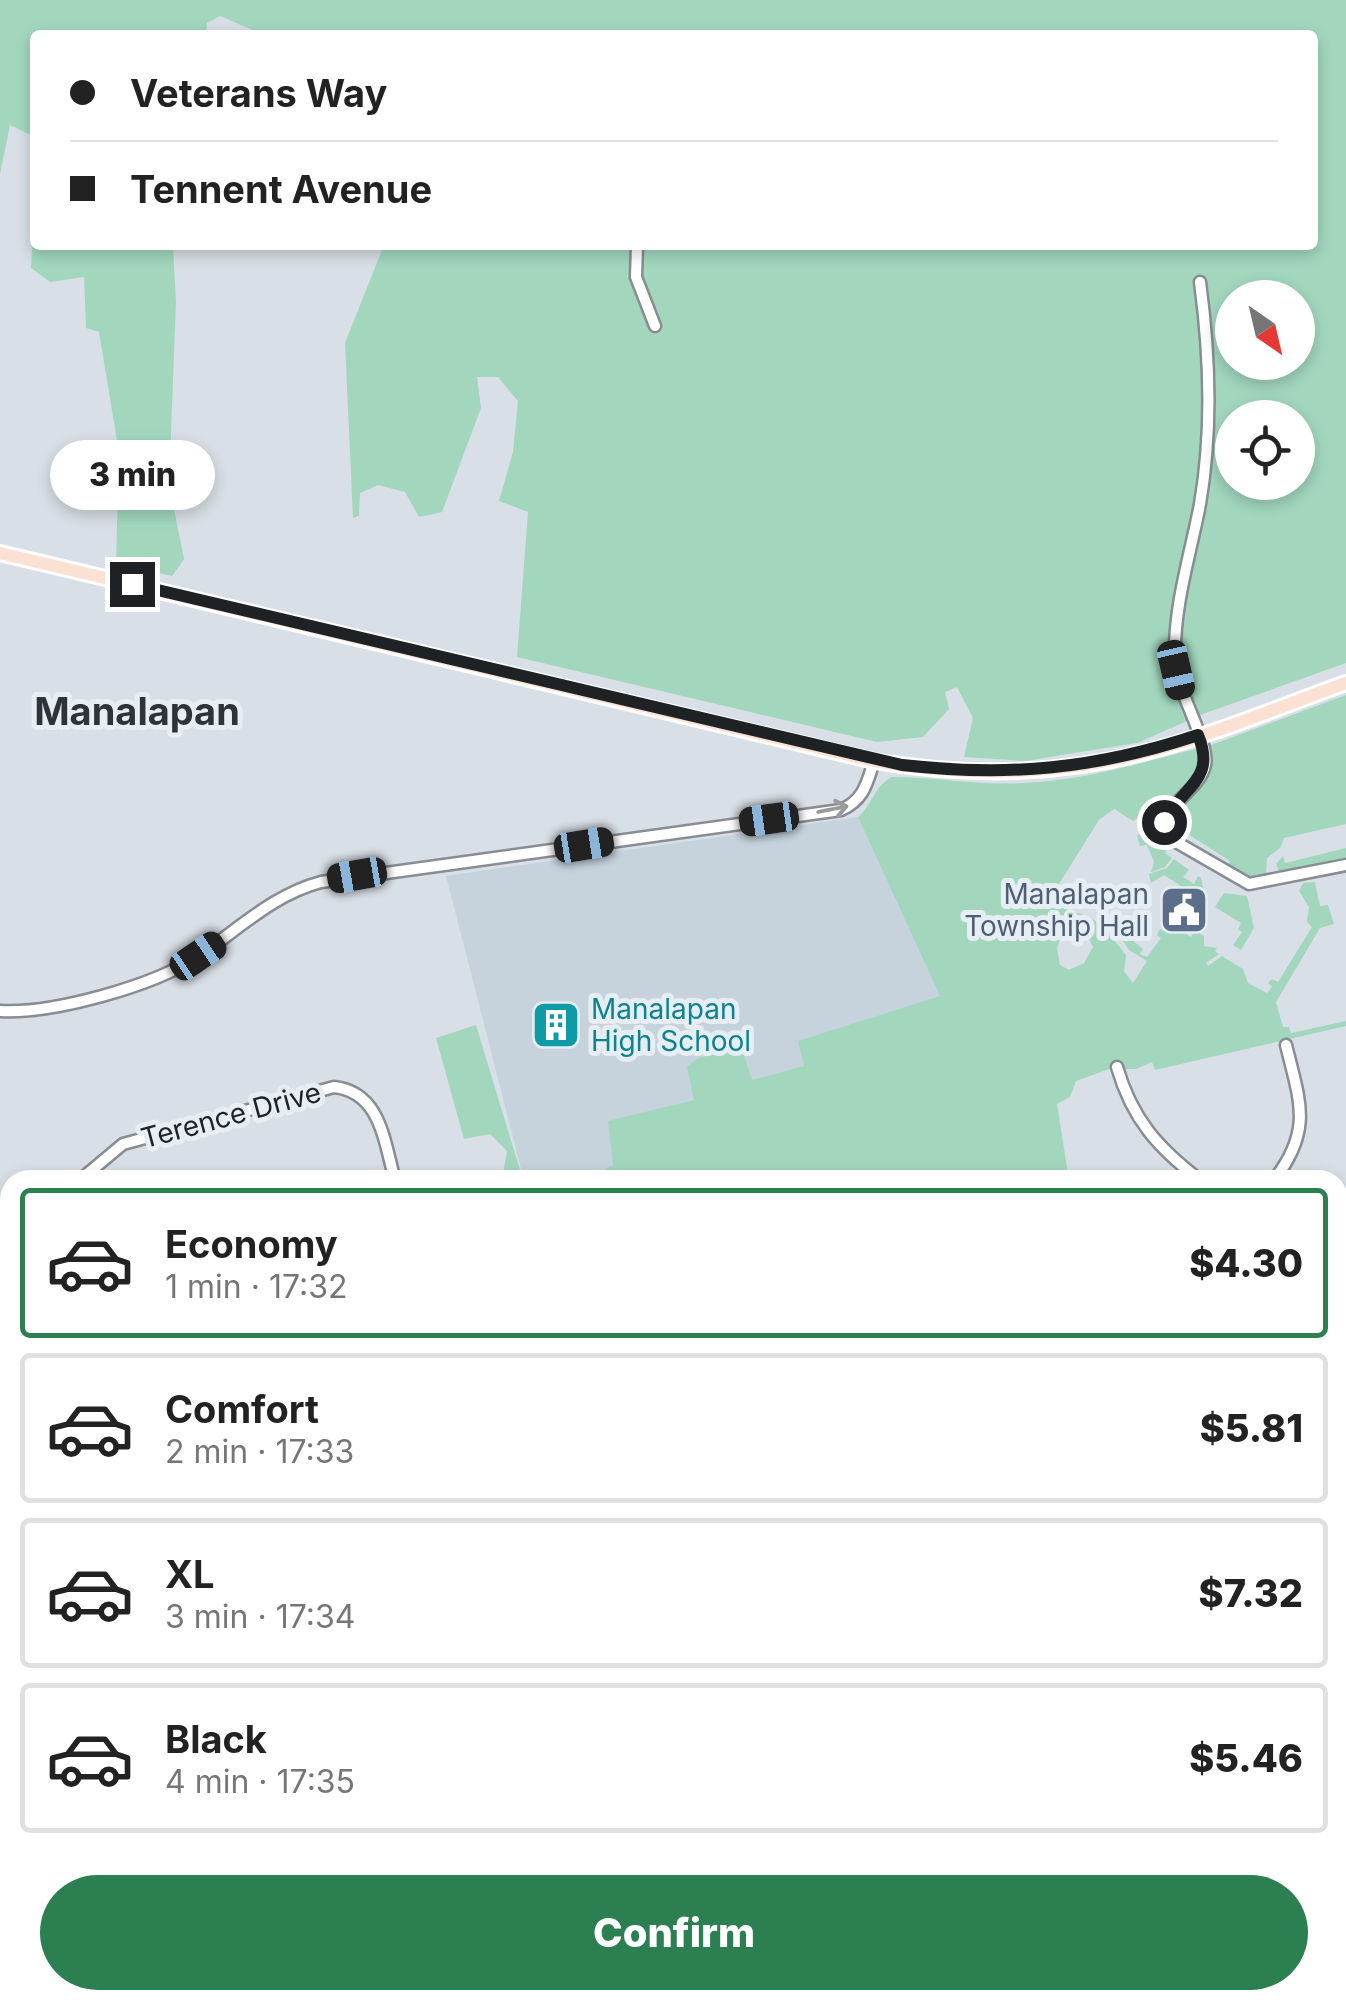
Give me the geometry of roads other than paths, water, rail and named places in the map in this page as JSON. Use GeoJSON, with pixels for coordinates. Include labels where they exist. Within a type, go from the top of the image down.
{"type":"FeatureCollection","features":[{"type":"Feature","properties":{"kind":"main road"},"geometry":{"type":"LineString","coordinates":[[0,552],[874,760],[964,771],[1033,771],[1112,760],[1198,735],[1346,683]]}},
{"type":"Feature","properties":{"kind":"street"},"geometry":{"type":"LineString","coordinates":[[637,250],[636,277],[655,326]]}},
{"type":"Feature","properties":{"kind":"street"},"geometry":{"type":"LineString","coordinates":[[1200,282],[1209,372],[1208,443],[1200,505],[1178,604],[1175,662],[1181,690],[1206,754],[1205,767],[1166,817],[1164,828],[1169,838],[1249,884],[1346,865]]}},
{"type":"Feature","properties":{"kind":"street"},"geometry":{"type":"LineString","coordinates":[[0,1011],[40,1010],[162,976],[198,956],[276,900],[320,882],[841,810],[863,793],[874,760]]}},
{"type":"Feature","properties":{"kind":"street"},"geometry":{"type":"LineString","coordinates":[[1281,1170],[1295,1148],[1302,1114],[1286,1045]]}},
{"type":"Feature","properties":{"kind":"street"},"geometry":{"type":"LineString","coordinates":[[1117,1067],[1140,1124],[1188,1170]]}},
{"type":"Feature","properties":{"kind":"street","name":"Terence Drive"},"geometry":{"type":"LineString","coordinates":[[92,1170],[123,1144],[334,1087],[352,1091],[370,1104],[392,1170]]}},
{"type":"Feature","properties":{"kind":"place","name":"Manalapan Township Hall"},"geometry":{"type":"Point","coordinates":[1184,910]}},
{"type":"Feature","properties":{"kind":"place","name":"Manalapan High School"},"geometry":{"type":"Point","coordinates":[556,1025]}},
{"type":"Feature","properties":{"kind":"district","name":"Manalapan"},"geometry":{"type":"Point","coordinates":[137,711]}}]}
